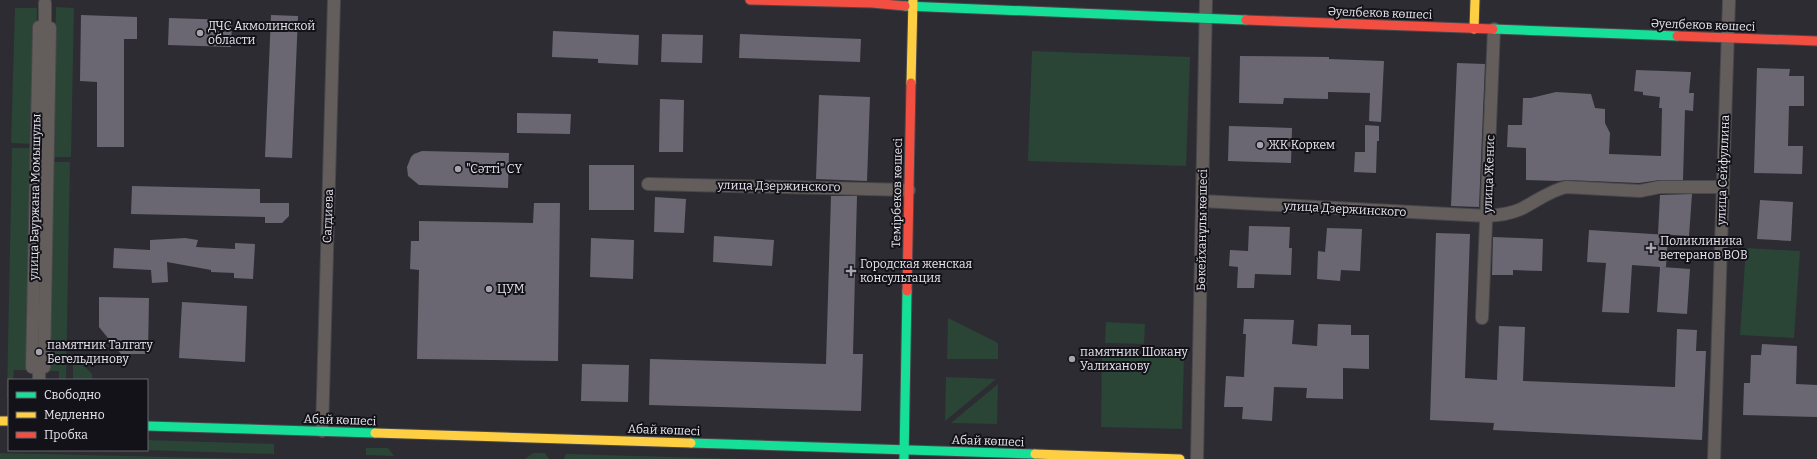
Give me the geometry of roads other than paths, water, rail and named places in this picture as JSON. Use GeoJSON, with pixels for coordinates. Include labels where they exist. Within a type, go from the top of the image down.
{"type":"FeatureCollection","features":[{"type":"Feature","properties":{"kind":"street","name":"Сагдиева"},"geometry":{"type":"LineString","coordinates":[[322,431],[334,0]]}},
{"type":"Feature","properties":{"kind":"street","name":"Әуелбеков көшесі"},"geometry":{"type":"LineString","coordinates":[[750,0],[912,3],[1205,18],[1817,41]]}},
{"type":"Feature","properties":{"kind":"street","name":"Бөкейханұлы көшесі"},"geometry":{"type":"LineString","coordinates":[[1197,459],[1206,0]]}},
{"type":"Feature","properties":{"kind":"street"},"geometry":{"type":"LineString","coordinates":[[1474,29],[1475,0]]}},
{"type":"Feature","properties":{"kind":"street","name":"улица Сейфуллина"},"geometry":{"type":"LineString","coordinates":[[1714,459],[1729,0]]}},
{"type":"Feature","properties":{"kind":"street","name":"улица Бауржана Момышулы"},"geometry":{"type":"LineString","coordinates":[[39,379],[39,368],[32,367],[40,267],[42,122],[39,27],[45,27],[45,3]]}},
{"type":"Feature","properties":{"kind":"street","name":"Темірбеков көшесі"},"geometry":{"type":"LineString","coordinates":[[904,455],[912,3]]}},
{"type":"Feature","properties":{"kind":"street","name":"улица Женис"},"geometry":{"type":"LineString","coordinates":[[1482,318],[1494,29]]}},
{"type":"Feature","properties":{"kind":"street","name":"улица Дзержинского"},"geometry":{"type":"LineString","coordinates":[[648,184],[909,190]]}},
{"type":"Feature","properties":{"kind":"street","name":"улица Дзержинского"},"geometry":{"type":"LineString","coordinates":[[1202,201],[1487,216],[1507,214],[1520,210],[1555,189],[1566,187],[1640,191],[1660,187],[1723,187]]}},
{"type":"Feature","properties":{"kind":"street","name":"Абай көшесі"},"geometry":{"type":"LineString","coordinates":[[148,426],[322,431],[904,455],[1180,459]]}},
{"type":"Feature","properties":{"kind":"place","name":"ДЧС Акмолинской области"},"geometry":{"type":"Point","coordinates":[200,33]}},
{"type":"Feature","properties":{"kind":"place","name":"ЖК Коркем"},"geometry":{"type":"Point","coordinates":[1260,145]}},
{"type":"Feature","properties":{"kind":"place","name":"\"Сәтті\" СY"},"geometry":{"type":"Point","coordinates":[458,169]}},
{"type":"Feature","properties":{"kind":"place","name":"Поликлиника ветеранов ВОВ"},"geometry":{"type":"Point","coordinates":[1651,248]}},
{"type":"Feature","properties":{"kind":"place","name":"Городская женская консультация"},"geometry":{"type":"Point","coordinates":[851,271]}},
{"type":"Feature","properties":{"kind":"place","name":"ЦУМ"},"geometry":{"type":"Point","coordinates":[489,289]}},
{"type":"Feature","properties":{"kind":"place","name":"памятник Талгату Бегельдинову"},"geometry":{"type":"Point","coordinates":[39,352]}},
{"type":"Feature","properties":{"kind":"place","name":"памятник Шокану Уалиханову"},"geometry":{"type":"Point","coordinates":[1072,359]}}]}
